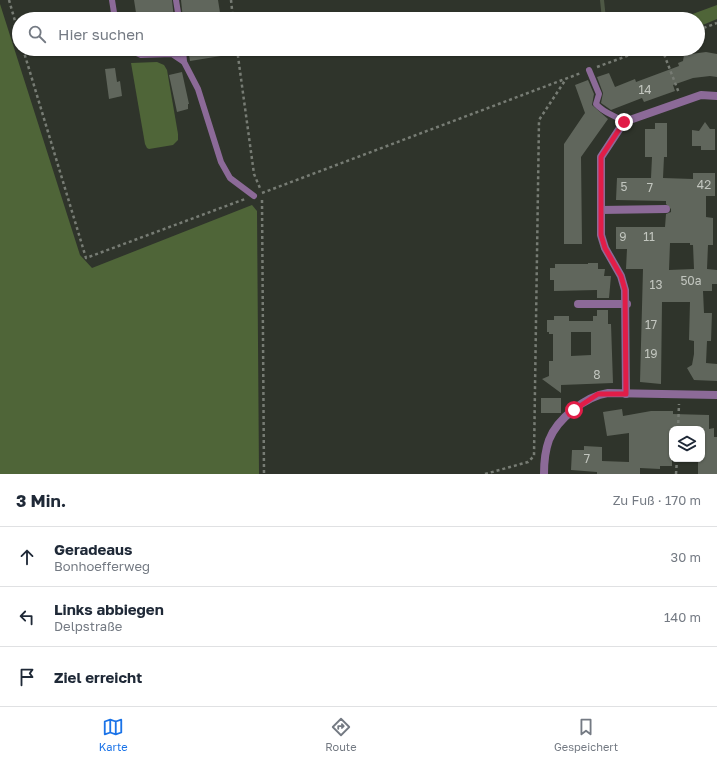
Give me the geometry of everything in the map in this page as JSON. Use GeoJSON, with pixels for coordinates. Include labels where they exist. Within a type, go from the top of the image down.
{"type":"FeatureCollection","features":[{"type":"Feature","properties":{"kind":"street"},"geometry":{"type":"LineString","coordinates":[[626,394],[627,304],[621,276],[605,248],[601,235],[601,157],[624,122],[701,95],[717,96]]}},
{"type":"Feature","properties":{"kind":"street"},"geometry":{"type":"LineString","coordinates":[[601,210],[666,209]]}},
{"type":"Feature","properties":{"kind":"street"},"geometry":{"type":"LineString","coordinates":[[578,304],[627,304]]}},
{"type":"Feature","properties":{"kind":"street"},"geometry":{"type":"LineString","coordinates":[[544,474],[544,456],[553,432],[574,410],[598,394],[717,395]]}},
{"type":"Feature","properties":{"kind":"lane"},"geometry":{"type":"LineString","coordinates":[[112,0],[115,12]]}},
{"type":"Feature","properties":{"kind":"lane"},"geometry":{"type":"LineString","coordinates":[[176,0],[178,12]]}},
{"type":"Feature","properties":{"kind":"lane"},"geometry":{"type":"LineString","coordinates":[[175,56],[184,62]]}},
{"type":"Feature","properties":{"kind":"lane"},"geometry":{"type":"LineString","coordinates":[[184,56],[184,62],[198,89],[220,162],[230,178],[254,196]]}},
{"type":"Feature","properties":{"kind":"lane"},"geometry":{"type":"LineString","coordinates":[[589,70],[599,94],[596,104],[607,114],[616,116],[624,122]]}},
{"type":"Feature","properties":{"kind":"path"},"geometry":{"type":"LineString","coordinates":[[8,0],[12,13]]}},
{"type":"Feature","properties":{"kind":"path"},"geometry":{"type":"LineString","coordinates":[[230,0],[232,12]]}},
{"type":"Feature","properties":{"kind":"path"},"geometry":{"type":"LineString","coordinates":[[705,27],[717,23]]}},
{"type":"Feature","properties":{"kind":"path"},"geometry":{"type":"LineString","coordinates":[[25,56],[86,258],[627,56]]}},
{"type":"Feature","properties":{"kind":"path"},"geometry":{"type":"LineString","coordinates":[[238,56],[254,174],[262,193],[264,474]]}},
{"type":"Feature","properties":{"kind":"path"},"geometry":{"type":"LineString","coordinates":[[665,56],[682,101]]}},
{"type":"Feature","properties":{"kind":"path"},"geometry":{"type":"LineString","coordinates":[[485,474],[528,462],[534,456],[539,120],[566,79]]}},
{"type":"Feature","properties":{"kind":"path"},"geometry":{"type":"LineString","coordinates":[[678,426],[679,395]]}},
{"type":"Feature","properties":{"kind":"path"},"geometry":{"type":"LineString","coordinates":[[676,474],[677,462]]}},
{"type":"Feature","properties":{"kind":"green space"},"geometry":{"type":"Polygon","coordinates":[[[0,4],[12,42],[12,56],[17,56],[80,255],[92,268],[252,205],[257,211],[259,474],[0,474],[0,4]]]}},
{"type":"Feature","properties":{"kind":"green space"},"geometry":{"type":"Polygon","coordinates":[[[717,5],[717,19],[705,24],[705,12],[698,12],[717,5]]]}},
{"type":"Feature","properties":{"kind":"green space"},"geometry":{"type":"Polygon","coordinates":[[[157,62],[164,65],[167,70],[178,140],[173,145],[149,149],[145,144],[131,63],[157,62]]]}},
{"type":"Feature","properties":{"kind":"building"},"geometry":{"type":"Polygon","coordinates":[[[134,0],[172,0],[173,12],[136,12],[134,0]]]}},
{"type":"Feature","properties":{"kind":"building"},"geometry":{"type":"Polygon","coordinates":[[[181,0],[218,0],[220,12],[182,12],[181,0]]]}},
{"type":"Feature","properties":{"kind":"building"},"geometry":{"type":"Polygon","coordinates":[[[705,52],[717,54],[717,77],[710,76],[693,78],[673,85],[675,91],[644,102],[642,98],[611,110],[601,103],[603,93],[597,77],[609,73],[615,87],[635,79],[636,82],[679,66],[678,63],[683,61],[684,56],[705,56],[705,52]]]}},
{"type":"Feature","properties":{"kind":"building"},"geometry":{"type":"Polygon","coordinates":[[[189,56],[221,56],[190,61],[189,56]]]}},
{"type":"Feature","properties":{"kind":"building"},"geometry":{"type":"Polygon","coordinates":[[[115,68],[117,82],[120,81],[122,96],[109,99],[105,69],[115,68]]]}},
{"type":"Feature","properties":{"kind":"building"},"geometry":{"type":"Polygon","coordinates":[[[182,72],[189,104],[188,109],[177,112],[169,75],[182,72]]]}},
{"type":"Feature","properties":{"kind":"building"},"geometry":{"type":"Polygon","coordinates":[[[588,80],[594,94],[592,105],[608,119],[581,157],[582,244],[564,244],[564,144],[585,113],[575,85],[588,80]]]}},
{"type":"Feature","properties":{"kind":"building"},"geometry":{"type":"Polygon","coordinates":[[[705,122],[710,129],[715,129],[715,150],[701,150],[701,146],[692,146],[692,130],[699,131],[705,122]]]}},
{"type":"Feature","properties":{"kind":"building"},"geometry":{"type":"Polygon","coordinates":[[[655,123],[667,123],[667,157],[664,157],[663,178],[693,179],[693,173],[715,173],[715,196],[706,196],[706,217],[713,218],[713,245],[708,245],[707,269],[717,270],[717,284],[712,284],[712,291],[703,291],[704,313],[712,313],[711,341],[707,341],[706,363],[717,364],[717,381],[694,380],[687,368],[692,365],[694,354],[694,341],[689,340],[690,302],[662,302],[661,384],[640,382],[643,269],[626,269],[627,249],[616,249],[616,227],[665,227],[666,214],[671,212],[671,209],[666,204],[666,201],[616,200],[617,178],[651,178],[652,157],[645,157],[645,129],[655,129],[655,123]],[[670,243],[669,270],[694,269],[693,245],[690,245],[690,243],[670,243]]]}},
{"type":"Feature","properties":{"kind":"building"},"geometry":{"type":"Polygon","coordinates":[[[598,263],[598,269],[605,269],[604,276],[611,276],[609,298],[597,298],[597,290],[554,291],[554,280],[550,280],[550,268],[555,268],[555,264],[598,263]]]}},
{"type":"Feature","properties":{"kind":"building"},"geometry":{"type":"Polygon","coordinates":[[[597,310],[608,310],[608,324],[611,324],[613,383],[561,385],[561,393],[542,379],[549,376],[549,361],[553,361],[553,334],[549,334],[549,332],[547,332],[547,320],[554,320],[554,316],[569,316],[569,321],[593,321],[593,316],[597,316],[597,310]],[[571,332],[571,356],[591,355],[591,332],[571,332]]]}},
{"type":"Feature","properties":{"kind":"building"},"geometry":{"type":"Polygon","coordinates":[[[541,398],[561,398],[561,413],[541,413],[541,398]]]}},
{"type":"Feature","properties":{"kind":"building"},"geometry":{"type":"Polygon","coordinates":[[[622,409],[623,416],[651,411],[673,411],[673,414],[709,415],[709,429],[714,428],[714,437],[717,437],[717,474],[698,474],[698,462],[705,462],[705,426],[669,426],[669,462],[672,462],[672,466],[660,466],[660,469],[640,468],[640,474],[597,474],[597,472],[571,470],[572,450],[584,450],[584,446],[602,447],[602,461],[629,462],[629,433],[607,436],[603,412],[622,409]]]}},
{"type":"Feature","properties":{"kind":"waterway"},"geometry":{"type":"LineString","coordinates":[[602,0],[603,12]]}},
{"type":"Feature","properties":{"kind":"route"},"geometry":{"type":"LineString","coordinates":[[574,410],[598,394],[626,394],[627,304],[625,290],[621,276],[605,248],[601,235],[601,157],[624,122]]}}]}
